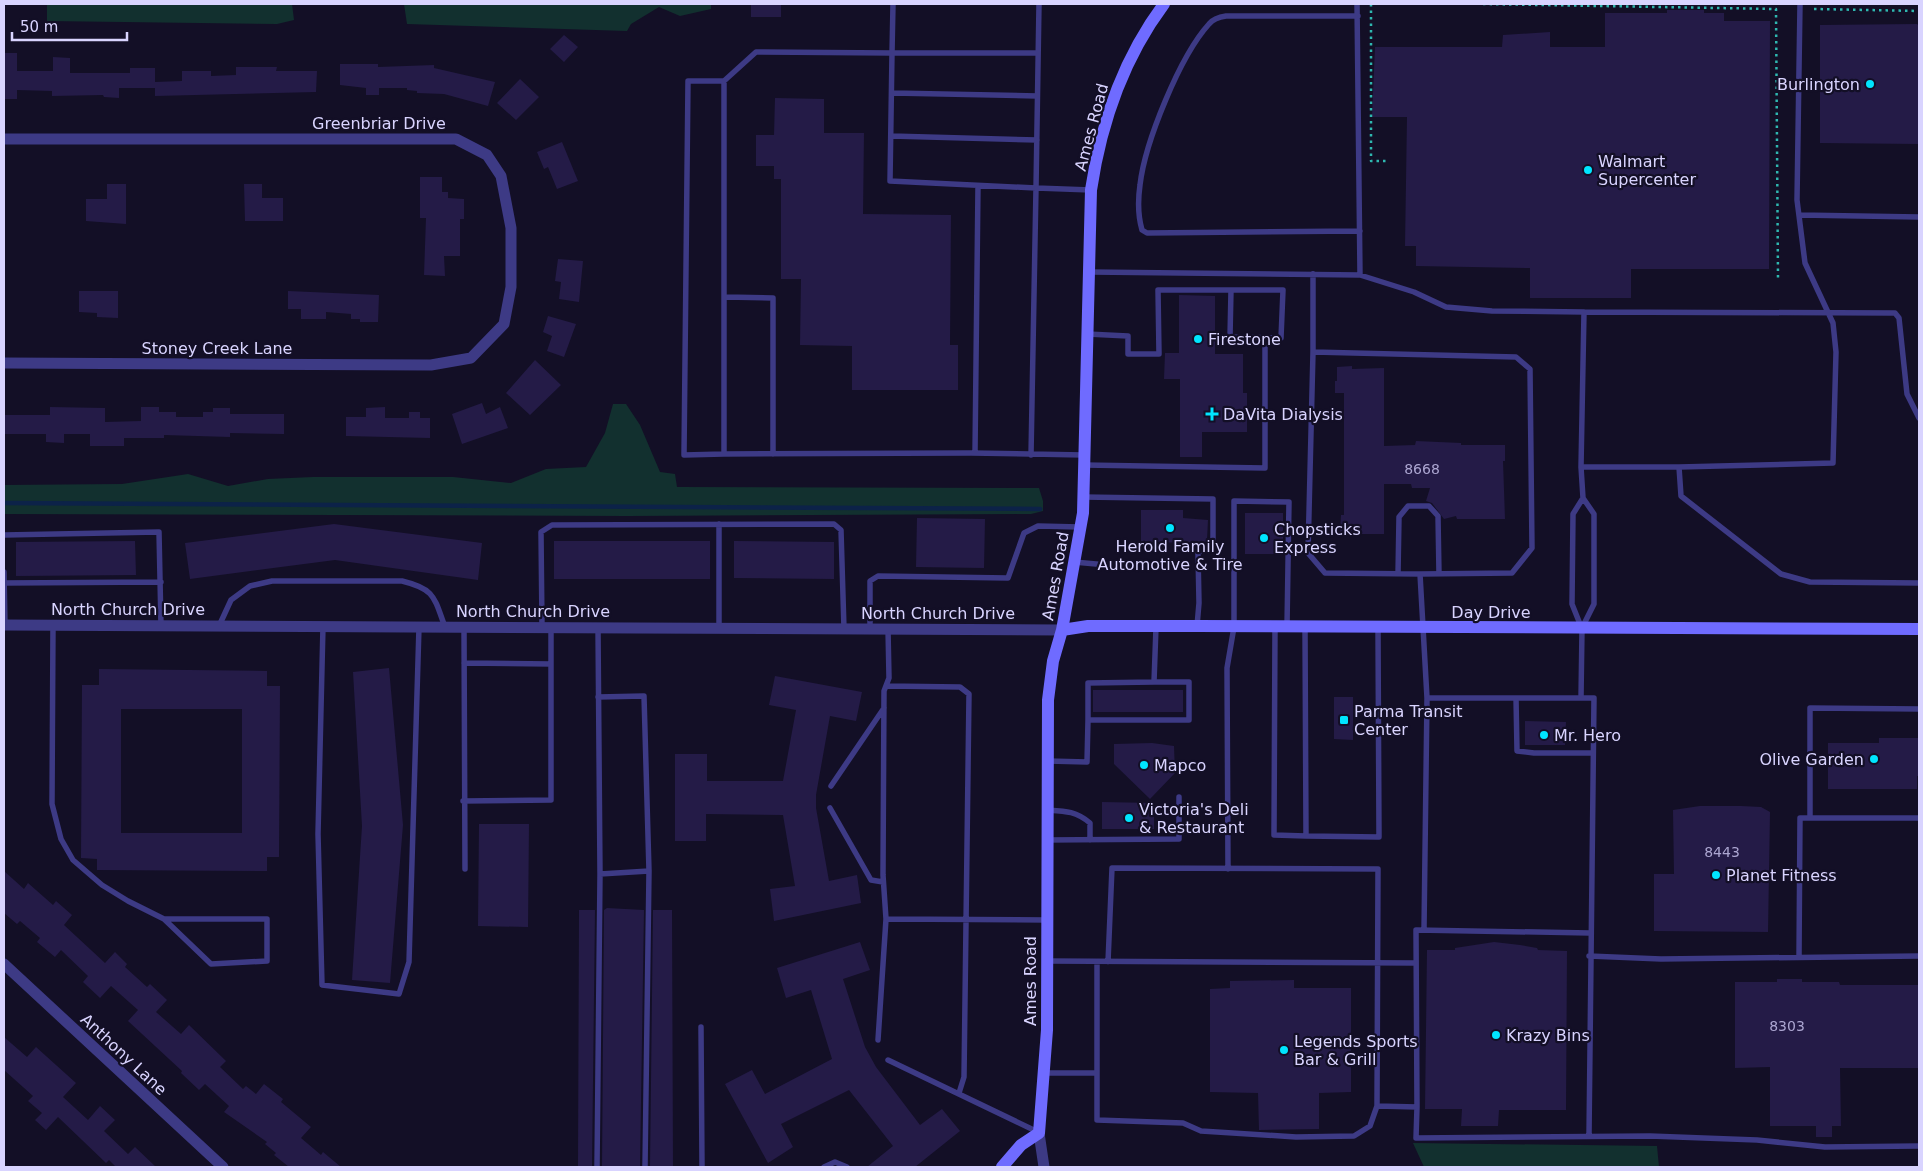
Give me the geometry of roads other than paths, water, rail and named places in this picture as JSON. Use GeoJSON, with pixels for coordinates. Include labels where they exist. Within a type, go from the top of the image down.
{"type":"FeatureCollection","features":[{"type":"Feature","properties":{"kind":"street","name":"Ames Road"},"geometry":{"type":"LineString","coordinates":[[1044,1167],[1040,1133],[1047,1030],[1046,840],[1048,700],[1053,661],[1062,630],[1074,562],[1083,497],[1091,190],[1096,155],[1114,94],[1137,46],[1164,4]]}},
{"type":"Feature","properties":{"kind":"street","name":"Greenbriar Drive"},"geometry":{"type":"LineString","coordinates":[[4,139],[456,139],[487,155],[501,176],[511,228],[511,287],[504,324],[471,358],[431,365]]}},
{"type":"Feature","properties":{"kind":"street","name":"Stoney Creek Lane"},"geometry":{"type":"LineString","coordinates":[[4,363],[431,365]]}},
{"type":"Feature","properties":{"kind":"street","name":"North Church Drive"},"geometry":{"type":"LineString","coordinates":[[4,625],[1062,630]]}},
{"type":"Feature","properties":{"kind":"street","name":"Day Drive"},"geometry":{"type":"LineString","coordinates":[[1062,630],[1088,626],[1919,629]]}},
{"type":"Feature","properties":{"kind":"street","name":"Anthony Lane"},"geometry":{"type":"LineString","coordinates":[[4,964],[222,1167]]}},
{"type":"Feature","properties":{"kind":"street"},"geometry":{"type":"LineString","coordinates":[[1002,1167],[1021,1145],[1040,1133]]}},
{"type":"Feature","properties":{"kind":"lane"},"geometry":{"type":"LineString","coordinates":[[892,4],[890,181],[1091,190]]}},
{"type":"Feature","properties":{"kind":"lane"},"geometry":{"type":"LineString","coordinates":[[1031,455],[1039,4]]}},
{"type":"Feature","properties":{"kind":"lane"},"geometry":{"type":"LineString","coordinates":[[1357,4],[1360,274]]}},
{"type":"Feature","properties":{"kind":"lane"},"geometry":{"type":"LineString","coordinates":[[1581,467],[1679,467],[1833,463],[1836,352],[1833,323],[1805,263],[1797,200],[1800,4]]}},
{"type":"Feature","properties":{"kind":"lane"},"geometry":{"type":"LineString","coordinates":[[1358,16],[1226,16],[1209,23],[1192,49],[1171,89],[1151,136],[1140,184],[1139,220],[1142,230],[1147,233],[1360,231]]}},
{"type":"Feature","properties":{"kind":"lane"},"geometry":{"type":"LineString","coordinates":[[1038,52],[756,52],[724,81],[688,81],[684,455],[976,453],[1265,468],[1265,338]]}},
{"type":"Feature","properties":{"kind":"lane"},"geometry":{"type":"LineString","coordinates":[[724,81],[724,454]]}},
{"type":"Feature","properties":{"kind":"lane"},"geometry":{"type":"LineString","coordinates":[[892,93],[1037,96]]}},
{"type":"Feature","properties":{"kind":"lane"},"geometry":{"type":"LineString","coordinates":[[891,136],[1037,140]]}},
{"type":"Feature","properties":{"kind":"lane"},"geometry":{"type":"LineString","coordinates":[[976,453],[978,186]]}},
{"type":"Feature","properties":{"kind":"lane"},"geometry":{"type":"LineString","coordinates":[[1799,215],[1919,217]]}},
{"type":"Feature","properties":{"kind":"lane"},"geometry":{"type":"LineString","coordinates":[[1088,272],[1360,274],[1414,292],[1446,307],[1492,311],[1895,312],[1899,318],[1907,394],[1919,418]]}},
{"type":"Feature","properties":{"kind":"lane"},"geometry":{"type":"LineString","coordinates":[[1312,352],[1516,357],[1530,369],[1532,548],[1512,573],[1325,573],[1308,553],[1313,274]]}},
{"type":"Feature","properties":{"kind":"lane"},"geometry":{"type":"LineString","coordinates":[[1086,334],[1128,336],[1128,354],[1159,354],[1158,290],[1231,290],[1282,290],[1281,338],[1230,337],[1231,290]]}},
{"type":"Feature","properties":{"kind":"lane"},"geometry":{"type":"LineString","coordinates":[[725,297],[772,298],[773,454]]}},
{"type":"Feature","properties":{"kind":"lane"},"geometry":{"type":"LineString","coordinates":[[1582,629],[1594,604],[1594,514],[1583,498],[1581,467],[1584,312]]}},
{"type":"Feature","properties":{"kind":"lane"},"geometry":{"type":"LineString","coordinates":[[1679,467],[1681,496],[1781,574],[1810,582],[1919,583]]}},
{"type":"Feature","properties":{"kind":"lane"},"geometry":{"type":"LineString","coordinates":[[1083,497],[1213,499],[1213,542],[1198,553],[1199,603],[1197,626]]}},
{"type":"Feature","properties":{"kind":"lane"},"geometry":{"type":"LineString","coordinates":[[1581,698],[1582,629],[1572,604],[1573,514],[1583,498]]}},
{"type":"Feature","properties":{"kind":"lane"},"geometry":{"type":"LineString","coordinates":[[1228,869],[1227,668],[1234,627],[1234,501],[1290,502],[1281,627],[1274,835],[1379,837],[1378,628]]}},
{"type":"Feature","properties":{"kind":"lane"},"geometry":{"type":"LineString","coordinates":[[1398,574],[1399,517],[1408,506],[1429,506],[1438,516],[1439,574]]}},
{"type":"Feature","properties":{"kind":"lane"},"geometry":{"type":"LineString","coordinates":[[719,524],[719,628]]}},
{"type":"Feature","properties":{"kind":"lane"},"geometry":{"type":"LineString","coordinates":[[464,801],[551,800],[551,664],[541,532],[552,525],[834,524],[840,530],[844,629]]}},
{"type":"Feature","properties":{"kind":"lane"},"geometry":{"type":"LineString","coordinates":[[870,629],[870,581],[878,576],[1008,578],[1024,533],[1038,526],[1080,527]]}},
{"type":"Feature","properties":{"kind":"lane"},"geometry":{"type":"LineString","coordinates":[[4,534],[159,532],[161,626]]}},
{"type":"Feature","properties":{"kind":"lane"},"geometry":{"type":"LineString","coordinates":[[1074,562],[1118,566]]}},
{"type":"Feature","properties":{"kind":"lane"},"geometry":{"type":"LineString","coordinates":[[4,572],[4,625]]}},
{"type":"Feature","properties":{"kind":"lane"},"geometry":{"type":"LineString","coordinates":[[1420,574],[1426,698],[1424,930]]}},
{"type":"Feature","properties":{"kind":"lane"},"geometry":{"type":"LineString","coordinates":[[219,626],[231,600],[250,586],[282,581],[402,582],[421,586],[434,597],[445,627]]}},
{"type":"Feature","properties":{"kind":"lane"},"geometry":{"type":"LineString","coordinates":[[4,582],[161,582]]}},
{"type":"Feature","properties":{"kind":"lane"},"geometry":{"type":"LineString","coordinates":[[53,625],[52,804],[56,828],[73,860],[102,885],[164,919],[211,964],[267,961],[266,919],[164,919]]}},
{"type":"Feature","properties":{"kind":"lane"},"geometry":{"type":"LineString","coordinates":[[323,626],[318,834],[322,985],[399,994],[410,962],[419,627]]}},
{"type":"Feature","properties":{"kind":"lane"},"geometry":{"type":"LineString","coordinates":[[464,627],[465,869]]}},
{"type":"Feature","properties":{"kind":"lane"},"geometry":{"type":"LineString","coordinates":[[1154,682],[1156,627]]}},
{"type":"Feature","properties":{"kind":"lane"},"geometry":{"type":"LineString","coordinates":[[597,1167],[600,874],[598,628]]}},
{"type":"Feature","properties":{"kind":"lane"},"geometry":{"type":"LineString","coordinates":[[1305,628],[1306,836]]}},
{"type":"Feature","properties":{"kind":"lane"},"geometry":{"type":"LineString","coordinates":[[878,1040],[886,919],[883,882],[884,708],[886,686],[889,678],[888,629]]}},
{"type":"Feature","properties":{"kind":"lane"},"geometry":{"type":"LineString","coordinates":[[464,663],[551,664]]}},
{"type":"Feature","properties":{"kind":"lane"},"geometry":{"type":"LineString","coordinates":[[1047,761],[1087,762],[1088,682],[1189,682],[1189,720],[1088,720]]}},
{"type":"Feature","properties":{"kind":"lane"},"geometry":{"type":"LineString","coordinates":[[886,686],[960,687],[969,694],[964,1077],[959,1093]]}},
{"type":"Feature","properties":{"kind":"lane"},"geometry":{"type":"LineString","coordinates":[[598,697],[644,696],[649,871],[645,1167]]}},
{"type":"Feature","properties":{"kind":"lane"},"geometry":{"type":"LineString","coordinates":[[1426,698],[1594,698],[1589,956],[1589,1136]]}},
{"type":"Feature","properties":{"kind":"lane"},"geometry":{"type":"LineString","coordinates":[[1516,698],[1517,751],[1534,753],[1592,753]]}},
{"type":"Feature","properties":{"kind":"lane"},"geometry":{"type":"LineString","coordinates":[[830,786],[884,708]]}},
{"type":"Feature","properties":{"kind":"lane"},"geometry":{"type":"LineString","coordinates":[[1810,818],[1810,708],[1919,709]]}},
{"type":"Feature","properties":{"kind":"lane"},"geometry":{"type":"LineString","coordinates":[[1046,840],[1179,839],[1179,797]]}},
{"type":"Feature","properties":{"kind":"lane"},"geometry":{"type":"LineString","coordinates":[[830,808],[871,880],[883,882]]}},
{"type":"Feature","properties":{"kind":"lane"},"geometry":{"type":"LineString","coordinates":[[1047,810],[1074,812],[1083,818],[1090,823],[1090,840]]}},
{"type":"Feature","properties":{"kind":"lane"},"geometry":{"type":"LineString","coordinates":[[1799,957],[1800,818],[1919,818]]}},
{"type":"Feature","properties":{"kind":"lane"},"geometry":{"type":"LineString","coordinates":[[1096,962],[1097,1120],[1183,1123],[1201,1131],[1296,1137],[1354,1136],[1370,1126],[1377,1106],[1380,963],[1378,868],[1112,868],[1108,962]]}},
{"type":"Feature","properties":{"kind":"lane"},"geometry":{"type":"LineString","coordinates":[[600,874],[649,871]]}},
{"type":"Feature","properties":{"kind":"lane"},"geometry":{"type":"LineString","coordinates":[[886,919],[1047,920]]}},
{"type":"Feature","properties":{"kind":"lane"},"geometry":{"type":"LineString","coordinates":[[1590,933],[1416,930],[1416,1138],[1589,1136],[1757,1140],[1826,1147],[1919,1146]]}},
{"type":"Feature","properties":{"kind":"lane"},"geometry":{"type":"LineString","coordinates":[[1589,956],[1661,959],[1919,956]]}},
{"type":"Feature","properties":{"kind":"lane"},"geometry":{"type":"LineString","coordinates":[[1047,961],[1416,964]]}},
{"type":"Feature","properties":{"kind":"lane"},"geometry":{"type":"LineString","coordinates":[[701,1028],[702,1167]]}},
{"type":"Feature","properties":{"kind":"lane"},"geometry":{"type":"LineString","coordinates":[[888,1060],[1040,1133]]}},
{"type":"Feature","properties":{"kind":"lane"},"geometry":{"type":"LineString","coordinates":[[1044,1073],[1097,1073]]}},
{"type":"Feature","properties":{"kind":"lane"},"geometry":{"type":"LineString","coordinates":[[1377,1106],[1417,1107]]}},
{"type":"Feature","properties":{"kind":"lane"},"geometry":{"type":"LineString","coordinates":[[824,1167],[835,1162],[847,1167]]}},
{"type":"Feature","properties":{"kind":"waterway"},"geometry":{"type":"LineString","coordinates":[[4,503],[1040,509]]}},
{"type":"Feature","properties":{"kind":"place","name":"Burlington"},"geometry":{"type":"Point","coordinates":[1870,84]}},
{"type":"Feature","properties":{"kind":"place","name":"Walmart Supercenter"},"geometry":{"type":"Point","coordinates":[1588,170]}},
{"type":"Feature","properties":{"kind":"place","name":"Firestone"},"geometry":{"type":"Point","coordinates":[1198,339]}},
{"type":"Feature","properties":{"kind":"place","name":"DaVita Dialysis"},"geometry":{"type":"Point","coordinates":[1212,414]}},
{"type":"Feature","properties":{"kind":"place","name":"Herold Family Automotive & Tire"},"geometry":{"type":"Point","coordinates":[1170,528]}},
{"type":"Feature","properties":{"kind":"place","name":"Chopsticks Express"},"geometry":{"type":"Point","coordinates":[1264,538]}},
{"type":"Feature","properties":{"kind":"place","name":"Parma Transit Center"},"geometry":{"type":"Point","coordinates":[1344,720]}},
{"type":"Feature","properties":{"kind":"place","name":"Mr. Hero"},"geometry":{"type":"Point","coordinates":[1544,735]}},
{"type":"Feature","properties":{"kind":"place","name":"Olive Garden"},"geometry":{"type":"Point","coordinates":[1874,759]}},
{"type":"Feature","properties":{"kind":"place","name":"Mapco"},"geometry":{"type":"Point","coordinates":[1144,765]}},
{"type":"Feature","properties":{"kind":"place","name":"Victoria's Deli & Restaurant"},"geometry":{"type":"Point","coordinates":[1129,818]}},
{"type":"Feature","properties":{"kind":"place","name":"Planet Fitness"},"geometry":{"type":"Point","coordinates":[1716,875]}},
{"type":"Feature","properties":{"kind":"place","name":"Krazy Bins"},"geometry":{"type":"Point","coordinates":[1496,1035]}},
{"type":"Feature","properties":{"kind":"place","name":"Legends Sports Bar & Grill"},"geometry":{"type":"Point","coordinates":[1284,1050]}}]}
